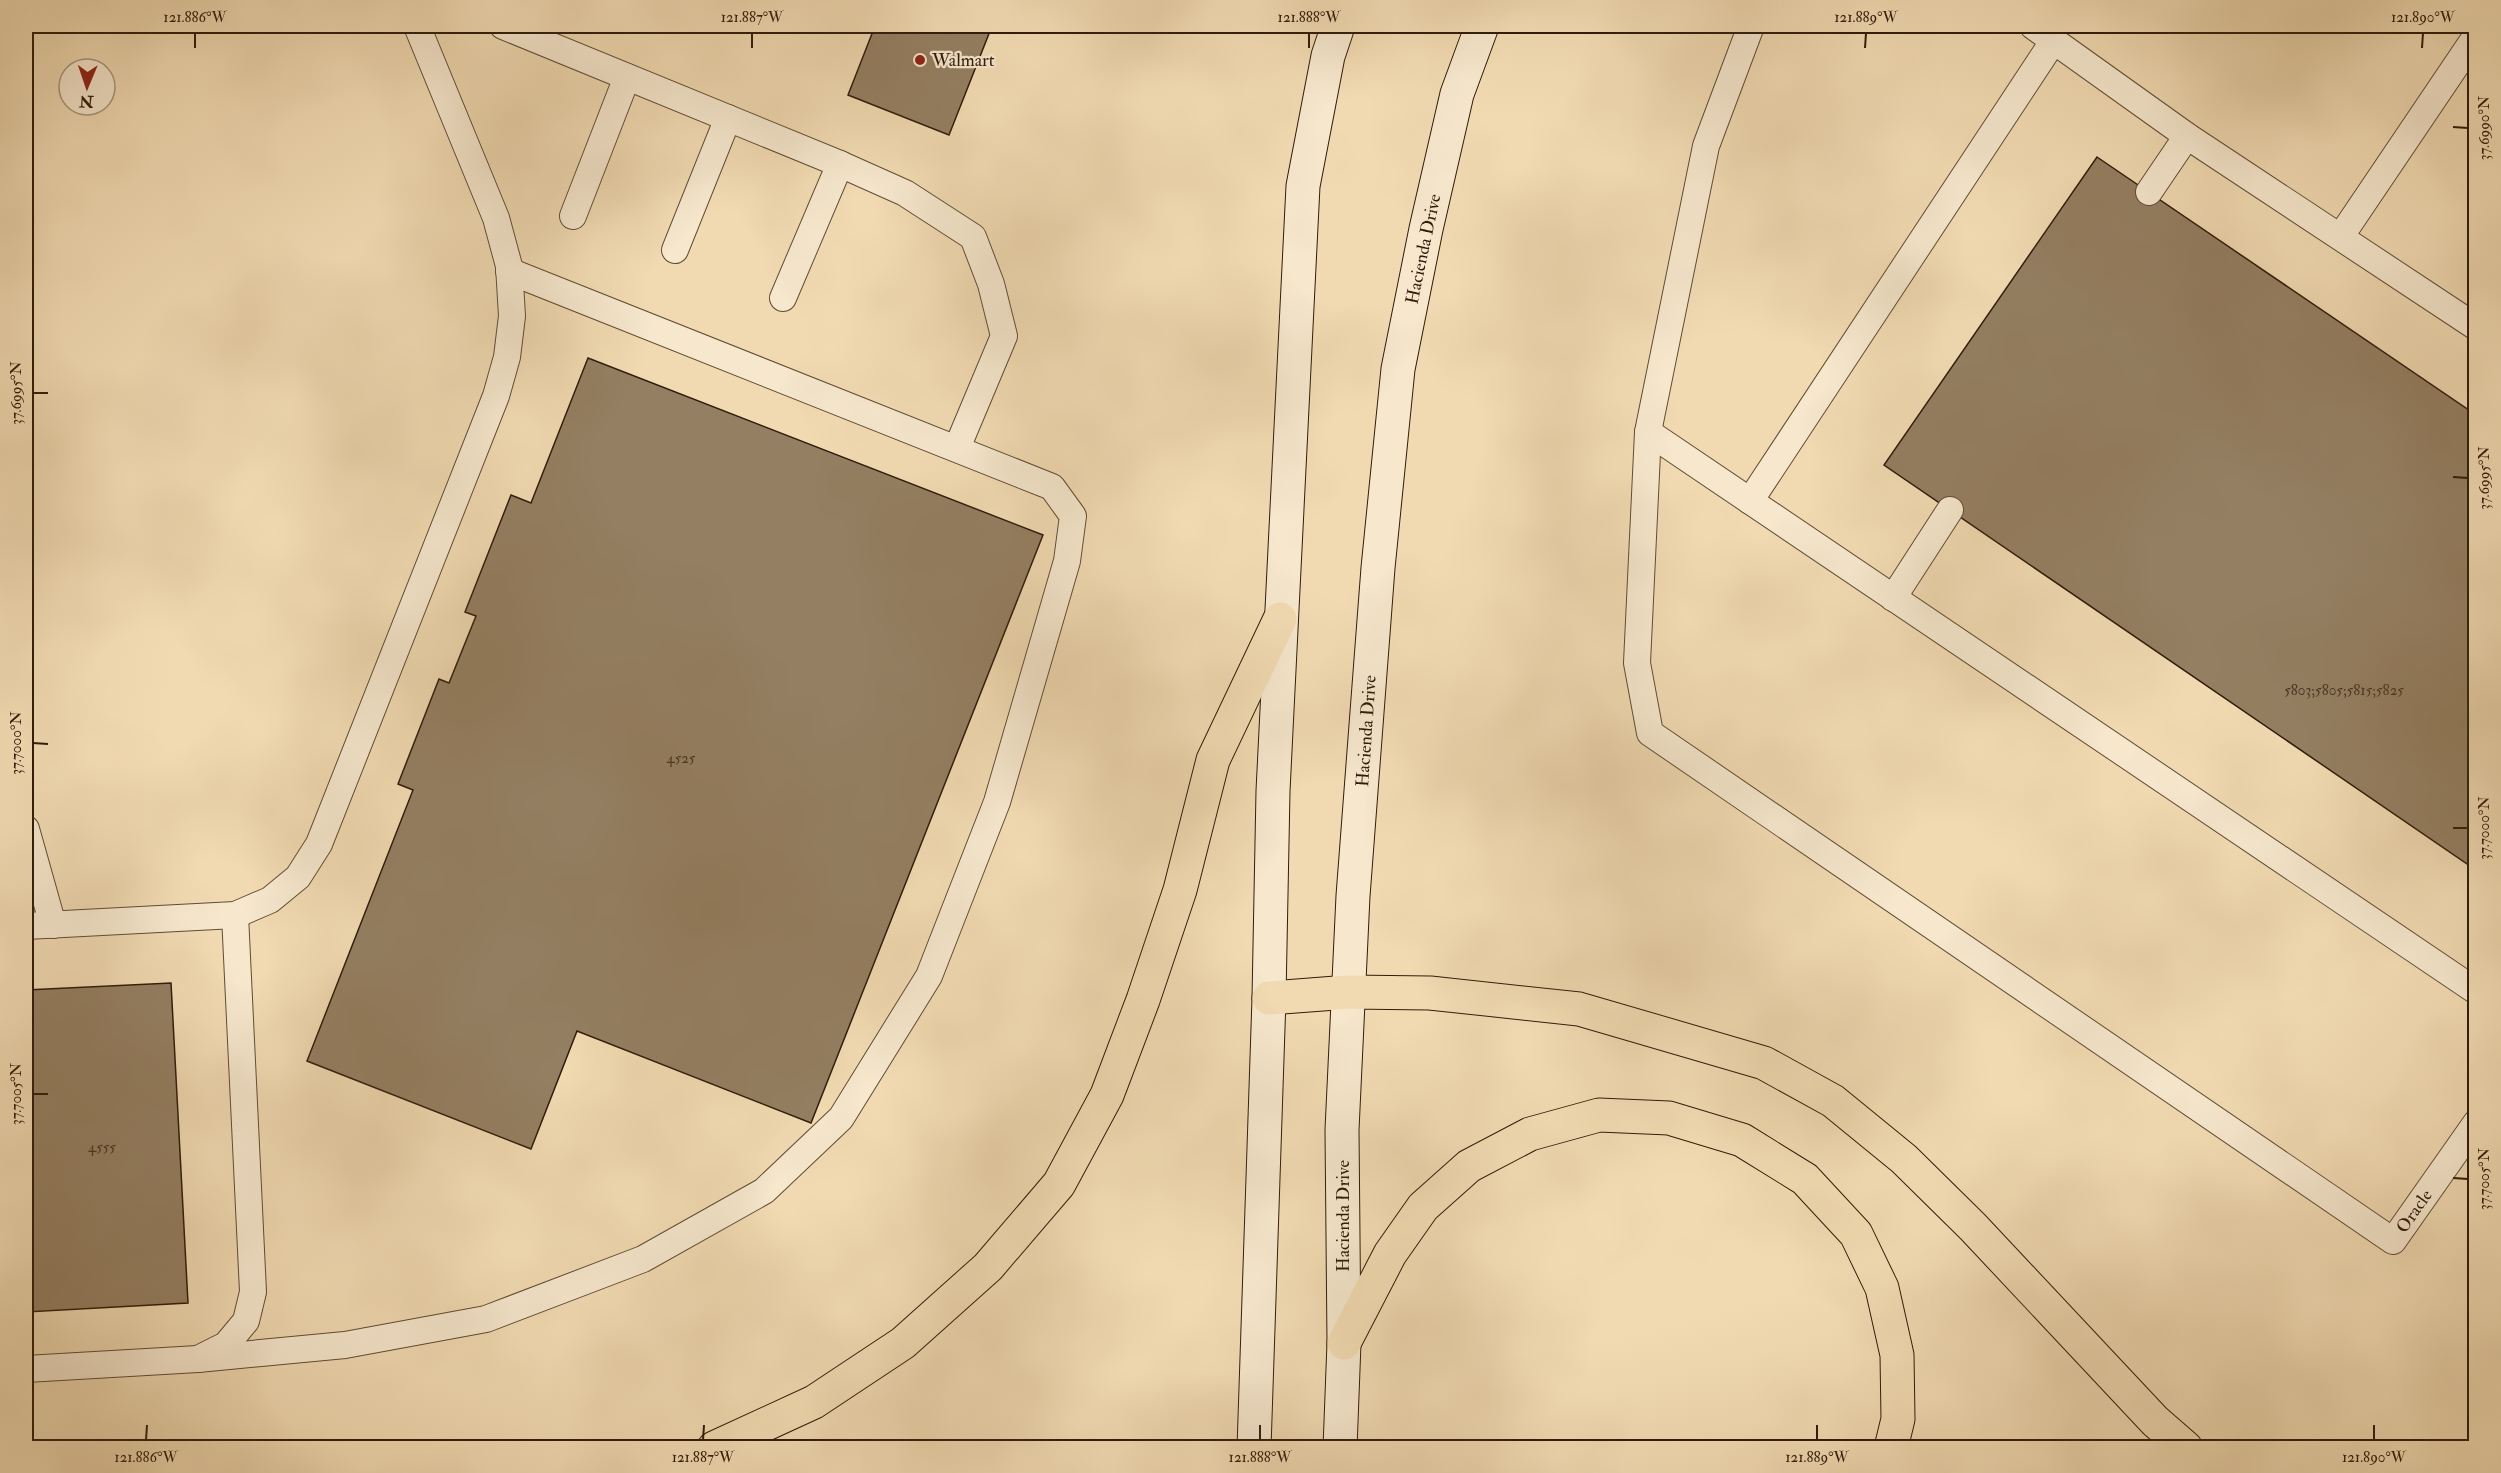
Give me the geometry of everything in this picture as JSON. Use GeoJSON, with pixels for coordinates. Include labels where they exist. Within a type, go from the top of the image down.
{"type":"FeatureCollection","features":[{"type":"Feature","properties":{"kind":"highway"},"geometry":{"type":"LineString","coordinates":[[714,1448],[814,1402],[903,1343],[988,1266],[1059,1184],[1107,1095],[1143,1000],[1180,890],[1213,760],[1280,619]]}},
{"type":"Feature","properties":{"kind":"highway"},"geometry":{"type":"LineString","coordinates":[[1269,998],[1348,993],[1438,993],[1579,1009],[1764,1063],[1833,1101],[1904,1159],[1973,1227],[2155,1421],[2186,1448]]}},
{"type":"Feature","properties":{"kind":"highway"},"geometry":{"type":"LineString","coordinates":[[1344,1343],[1390,1254],[1423,1208],[1469,1166],[1530,1134],[1599,1116],[1669,1118],[1742,1140],[1760,1151],[1805,1179],[1856,1234],[1882,1288],[1897,1355],[1898,1419],[1891,1448]]}},
{"type":"Feature","properties":{"kind":"main road"},"geometry":{"type":"LineString","coordinates":[[1254,1448],[1269,998],[1272,825],[1280,619],[1303,186],[1328,56],[1338,26]]}},
{"type":"Feature","properties":{"kind":"main road","name":"Hacienda Drive"},"geometry":{"type":"LineString","coordinates":[[1340,1448],[1344,1343],[1342,1130],[1353,896],[1378,568],[1398,369],[1426,229],[1457,94],[1482,26]]}},
{"type":"Feature","properties":{"kind":"lane"},"geometry":{"type":"LineString","coordinates":[[26,926],[235,915],[270,900],[298,877],[319,844],[496,396],[507,357],[512,316],[509,271],[496,218],[417,26]]}},
{"type":"Feature","properties":{"kind":"lane"},"geometry":{"type":"LineString","coordinates":[[503,26],[840,164],[905,194],[974,237],[991,284],[1005,336],[957,448]]}},
{"type":"Feature","properties":{"kind":"lane"},"geometry":{"type":"LineString","coordinates":[[1751,26],[1706,146],[1648,432],[2475,991]]}},
{"type":"Feature","properties":{"kind":"lane"},"geometry":{"type":"LineString","coordinates":[[2032,26],[2187,136],[2475,327]]}},
{"type":"Feature","properties":{"kind":"lane"},"geometry":{"type":"LineString","coordinates":[[2340,236],[2475,36]]}},
{"type":"Feature","properties":{"kind":"lane"},"geometry":{"type":"LineString","coordinates":[[1750,501],[2054,40]]}},
{"type":"Feature","properties":{"kind":"lane"},"geometry":{"type":"LineString","coordinates":[[573,216],[627,76]]}},
{"type":"Feature","properties":{"kind":"lane"},"geometry":{"type":"LineString","coordinates":[[675,250],[728,118]]}},
{"type":"Feature","properties":{"kind":"lane"},"geometry":{"type":"LineString","coordinates":[[2149,192],[2187,136]]}},
{"type":"Feature","properties":{"kind":"lane"},"geometry":{"type":"LineString","coordinates":[[783,298],[840,164]]}},
{"type":"Feature","properties":{"kind":"lane"},"geometry":{"type":"LineString","coordinates":[[26,1369],[198,1359],[345,1345],[486,1319],[643,1259],[764,1191],[841,1118],[929,976],[997,802],[1067,561],[1073,516],[1052,487],[509,271]]}},
{"type":"Feature","properties":{"kind":"lane","name":"Oracle"},"geometry":{"type":"LineString","coordinates":[[1648,432],[1637,663],[1650,733],[2393,1241],[2474,1132]]}},
{"type":"Feature","properties":{"kind":"lane"},"geometry":{"type":"LineString","coordinates":[[1893,598],[1950,510]]}},
{"type":"Feature","properties":{"kind":"lane"},"geometry":{"type":"LineString","coordinates":[[26,829],[53,925]]}},
{"type":"Feature","properties":{"kind":"lane"},"geometry":{"type":"LineString","coordinates":[[198,1359],[226,1345],[246,1320],[253,1292],[235,915]]}},
{"type":"Feature","properties":{"kind":"building","name":"Walmart"},"geometry":{"type":"Polygon","coordinates":[[[875,26],[992,26],[949,135],[848,95],[875,26]]]}},
{"type":"Feature","properties":{"kind":"building"},"geometry":{"type":"Polygon","coordinates":[[[1095,26],[1125,26],[1123,31],[1095,26]]]}},
{"type":"Feature","properties":{"kind":"building"},"geometry":{"type":"Polygon","coordinates":[[[2097,157],[2476,415],[2476,870],[1884,465],[2097,157]]]}},
{"type":"Feature","properties":{"kind":"building"},"geometry":{"type":"Polygon","coordinates":[[[588,358],[1043,535],[811,1123],[577,1031],[531,1149],[307,1061],[413,790],[398,784],[439,679],[449,683],[476,616],[465,612],[511,495],[531,503],[588,358]]]}},
{"type":"Feature","properties":{"kind":"building"},"geometry":{"type":"Polygon","coordinates":[[[171,983],[188,1303],[26,1312],[26,990],[171,983]]]}},
{"type":"Feature","properties":{"kind":"place","name":"Walmart"},"geometry":{"type":"Point","coordinates":[920,60]}}]}
